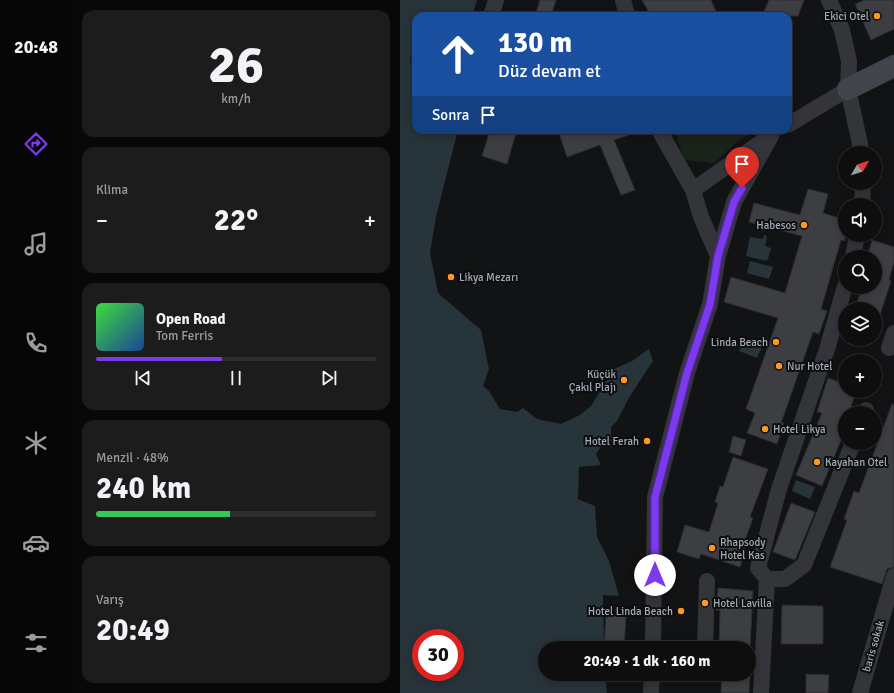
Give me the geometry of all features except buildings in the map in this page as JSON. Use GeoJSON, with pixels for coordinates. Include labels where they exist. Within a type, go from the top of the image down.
{"type":"FeatureCollection","features":[{"type":"Feature","properties":{"kind":"street"},"geometry":{"type":"LineString","coordinates":[[492,12],[496,0]]}},
{"type":"Feature","properties":{"kind":"street"},"geometry":{"type":"LineString","coordinates":[[623,0],[627,12]]}},
{"type":"Feature","properties":{"kind":"street"},"geometry":{"type":"LineString","coordinates":[[829,0],[842,30],[849,61],[848,89],[860,146]]}},
{"type":"Feature","properties":{"kind":"street"},"geometry":{"type":"LineString","coordinates":[[792,123],[848,89],[894,66]]}},
{"type":"Feature","properties":{"kind":"street"},"geometry":{"type":"LineString","coordinates":[[661,134],[694,190],[701,217],[718,256]]}},
{"type":"Feature","properties":{"kind":"street"},"geometry":{"type":"LineString","coordinates":[[694,190],[775,134]]}},
{"type":"Feature","properties":{"kind":"street"},"geometry":{"type":"LineString","coordinates":[[653,641],[655,497],[687,373],[710,304],[718,256],[734,202],[775,134]]}},
{"type":"Feature","properties":{"kind":"street"},"geometry":{"type":"LineString","coordinates":[[761,693],[767,579],[758,568],[779,489],[828,346],[843,294]]}},
{"type":"Feature","properties":{"kind":"street"},"geometry":{"type":"LineString","coordinates":[[767,579],[784,579],[804,565],[850,450]]}},
{"type":"Feature","properties":{"kind":"street","name":"baris sokak"},"geometry":{"type":"LineString","coordinates":[[860,693],[894,576]]}},
{"type":"Feature","properties":{"kind":"street"},"geometry":{"type":"LineString","coordinates":[[705,641],[707,581]]}},
{"type":"Feature","properties":{"kind":"street"},"geometry":{"type":"LineString","coordinates":[[651,693],[652,681]]}},
{"type":"Feature","properties":{"kind":"shaded area"},"geometry":{"type":"Polygon","coordinates":[[[400,0],[477,0],[473,12],[412,12],[412,43],[410,63],[412,68],[412,134],[457,134],[436,217],[430,253],[438,293],[481,330],[489,369],[483,386],[489,391],[500,409],[517,412],[523,408],[537,419],[561,424],[580,415],[591,406],[614,369],[632,361],[649,349],[653,361],[630,396],[617,421],[611,427],[612,447],[602,445],[596,454],[601,465],[579,467],[578,499],[595,506],[597,537],[609,561],[619,596],[603,595],[604,641],[538,641],[538,681],[606,681],[607,693],[400,693],[400,0]]]}},
{"type":"Feature","properties":{"kind":"shaded area"},"geometry":{"type":"Polygon","coordinates":[[[676,134],[751,134],[740,139],[714,163],[684,160],[676,134]]]}},
{"type":"Feature","properties":{"kind":"shaded area"},"geometry":{"type":"Polygon","coordinates":[[[764,235],[767,236],[765,246],[771,248],[768,259],[766,261],[746,256],[750,237],[763,239],[764,235]]]}},
{"type":"Feature","properties":{"kind":"shaded area"},"geometry":{"type":"Polygon","coordinates":[[[750,261],[773,267],[769,279],[747,273],[750,261]]]}},
{"type":"Feature","properties":{"kind":"shaded area"},"geometry":{"type":"Polygon","coordinates":[[[744,340],[762,347],[757,358],[739,351],[744,340]]]}},
{"type":"Feature","properties":{"kind":"shaded area"},"geometry":{"type":"Polygon","coordinates":[[[796,480],[815,487],[810,499],[792,491],[796,480]]]}},
{"type":"Feature","properties":{"kind":"place","name":"Ekici Otel"},"geometry":{"type":"Point","coordinates":[877,16]}},
{"type":"Feature","properties":{"kind":"place","name":"Habesos"},"geometry":{"type":"Point","coordinates":[804,225]}},
{"type":"Feature","properties":{"kind":"place","name":"Likya Mezarı"},"geometry":{"type":"Point","coordinates":[451,277]}},
{"type":"Feature","properties":{"kind":"place","name":"Linda Beach"},"geometry":{"type":"Point","coordinates":[776,342]}},
{"type":"Feature","properties":{"kind":"place","name":"Nur Hotel"},"geometry":{"type":"Point","coordinates":[779,366]}},
{"type":"Feature","properties":{"kind":"place","name":"Küçük Çakıl Plajı"},"geometry":{"type":"Point","coordinates":[624,380]}},
{"type":"Feature","properties":{"kind":"place","name":"Hotel Likya"},"geometry":{"type":"Point","coordinates":[765,429]}},
{"type":"Feature","properties":{"kind":"place","name":"Hotel Ferah"},"geometry":{"type":"Point","coordinates":[647,441]}},
{"type":"Feature","properties":{"kind":"place","name":"Kayahan Otel"},"geometry":{"type":"Point","coordinates":[817,462]}},
{"type":"Feature","properties":{"kind":"place","name":"Rhapsody Hotel Kas"},"geometry":{"type":"Point","coordinates":[712,548]}},
{"type":"Feature","properties":{"kind":"place","name":"Hotel Lavilla"},"geometry":{"type":"Point","coordinates":[705,603]}},
{"type":"Feature","properties":{"kind":"place","name":"Hotel Linda Beach"},"geometry":{"type":"Point","coordinates":[681,611]}},
{"type":"Feature","properties":{"kind":"route"},"geometry":{"type":"LineString","coordinates":[[655,575],[655,497],[687,373],[710,304],[718,256],[734,202],[742,188]]}}]}
